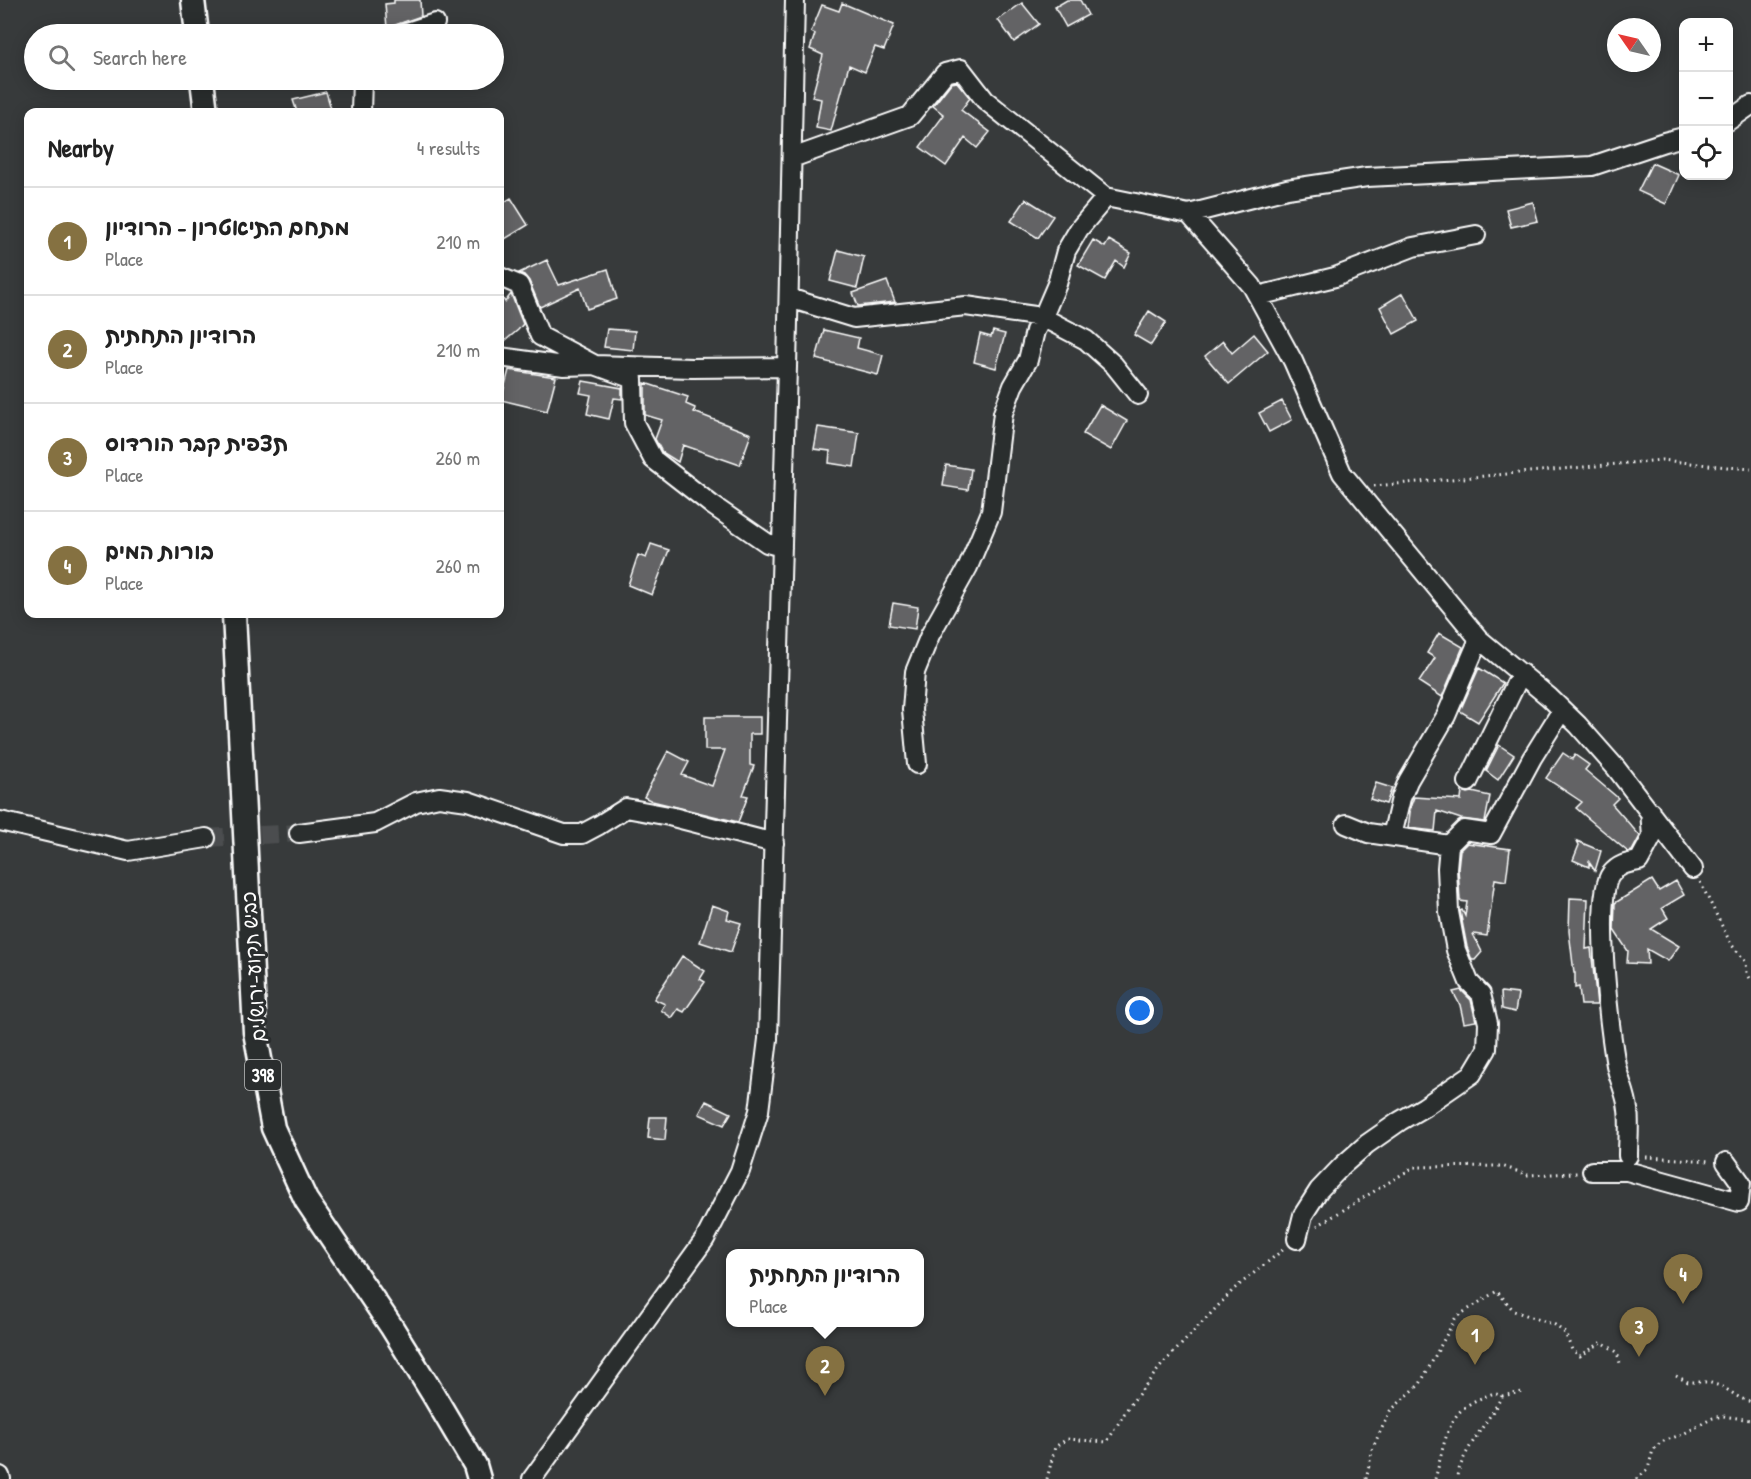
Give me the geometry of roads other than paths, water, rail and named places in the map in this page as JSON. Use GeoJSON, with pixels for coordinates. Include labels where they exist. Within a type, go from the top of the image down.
{"type":"FeatureCollection","features":[{"type":"Feature","properties":{"kind":"main road"},"geometry":{"type":"LineString","coordinates":[[193,0],[196,24]]}},
{"type":"Feature","properties":{"kind":"main road"},"geometry":{"type":"LineString","coordinates":[[203,90],[206,108]]}},
{"type":"Feature","properties":{"kind":"main road","name":"כביש תקוע–ירושלים"},"geometry":{"type":"LineString","coordinates":[[234,618],[255,1032],[273,1128],[306,1200],[391,1326],[475,1465],[479,1479]]}},
{"type":"Feature","properties":{"kind":"street"},"geometry":{"type":"LineString","coordinates":[[532,1479],[705,1239],[740,1171],[759,1111],[768,1039],[795,0]]}},
{"type":"Feature","properties":{"kind":"street"},"geometry":{"type":"LineString","coordinates":[[792,158],[910,116],[945,73],[961,69],[985,100],[1106,197],[1189,214],[1287,189],[1367,177],[1592,166],[1679,138]]}},
{"type":"Feature","properties":{"kind":"street"},"geometry":{"type":"LineString","coordinates":[[361,108],[362,90]]}},
{"type":"Feature","properties":{"kind":"street"},"geometry":{"type":"LineString","coordinates":[[1733,118],[1751,105]]}},
{"type":"Feature","properties":{"kind":"street"},"geometry":{"type":"LineString","coordinates":[[917,764],[912,710],[915,672],[930,635],[968,567],[991,512],[1003,414],[1012,386],[1028,360],[1035,331],[1057,284],[1066,251],[1078,229],[1106,197]]}},
{"type":"Feature","properties":{"kind":"street"},"geometry":{"type":"LineString","coordinates":[[1189,214],[1252,286],[1258,296],[1293,360],[1342,473],[1479,639],[1521,673],[1578,725],[1616,768],[1693,869]]}},
{"type":"Feature","properties":{"kind":"street"},"geometry":{"type":"LineString","coordinates":[[1258,296],[1335,277],[1413,247],[1476,235]]}},
{"type":"Feature","properties":{"kind":"street"},"geometry":{"type":"LineString","coordinates":[[504,279],[519,285],[540,336],[595,365],[633,379],[634,423],[653,459],[766,543],[782,547]]}},
{"type":"Feature","properties":{"kind":"street"},"geometry":{"type":"LineString","coordinates":[[789,298],[854,318],[966,306],[1042,317],[1086,340],[1114,365],[1138,395]]}},
{"type":"Feature","properties":{"kind":"street"},"geometry":{"type":"LineString","coordinates":[[504,358],[564,366],[787,367]]}},
{"type":"Feature","properties":{"kind":"street"},"geometry":{"type":"LineString","coordinates":[[1392,836],[1401,798],[1408,782],[1446,716],[1479,639]]}},
{"type":"Feature","properties":{"kind":"street"},"geometry":{"type":"LineString","coordinates":[[1468,782],[1521,673]]}},
{"type":"Feature","properties":{"kind":"street"},"geometry":{"type":"LineString","coordinates":[[1297,1239],[1304,1215],[1319,1191],[1343,1165],[1400,1120],[1424,1107],[1472,1074],[1487,1049],[1488,1023],[1481,994],[1469,982],[1456,950],[1449,912],[1449,846],[1464,830],[1491,834],[1532,758],[1562,710]]}},
{"type":"Feature","properties":{"kind":"street"},"geometry":{"type":"LineString","coordinates":[[298,832],[375,823],[416,802],[439,797],[468,801],[564,834],[582,834],[626,808],[669,816],[774,843]]}},
{"type":"Feature","properties":{"kind":"street"},"geometry":{"type":"LineString","coordinates":[[1628,1156],[1628,1108],[1616,1068],[1611,1040],[1602,932],[1610,876],[1622,864],[1640,861],[1652,837],[1650,812]]}},
{"type":"Feature","properties":{"kind":"street"},"geometry":{"type":"LineString","coordinates":[[0,821],[128,851],[206,838]]}},
{"type":"Feature","properties":{"kind":"street"},"geometry":{"type":"LineString","coordinates":[[1346,824],[1368,833],[1449,846]]}},
{"type":"Feature","properties":{"kind":"street"},"geometry":{"type":"LineString","coordinates":[[1592,1171],[1628,1171],[1738,1202],[1741,1183],[1725,1162]]}},
{"type":"Feature","properties":{"kind":"tunnel"},"geometry":{"type":"LineString","coordinates":[[206,838],[299,833]]}},
{"type":"Feature","properties":{"kind":"place","name":"בורות המים"},"geometry":{"type":"Point","coordinates":[1683,1304]}},
{"type":"Feature","properties":{"kind":"place","name":"תצפית קבר הורדוס"},"geometry":{"type":"Point","coordinates":[1639,1357]}},
{"type":"Feature","properties":{"kind":"place","name":"מתחם התיאטרון - הרודיון"},"geometry":{"type":"Point","coordinates":[1475,1365]}},
{"type":"Feature","properties":{"kind":"place","name":"הרודיון התחתית"},"geometry":{"type":"Point","coordinates":[825,1396]}}]}
